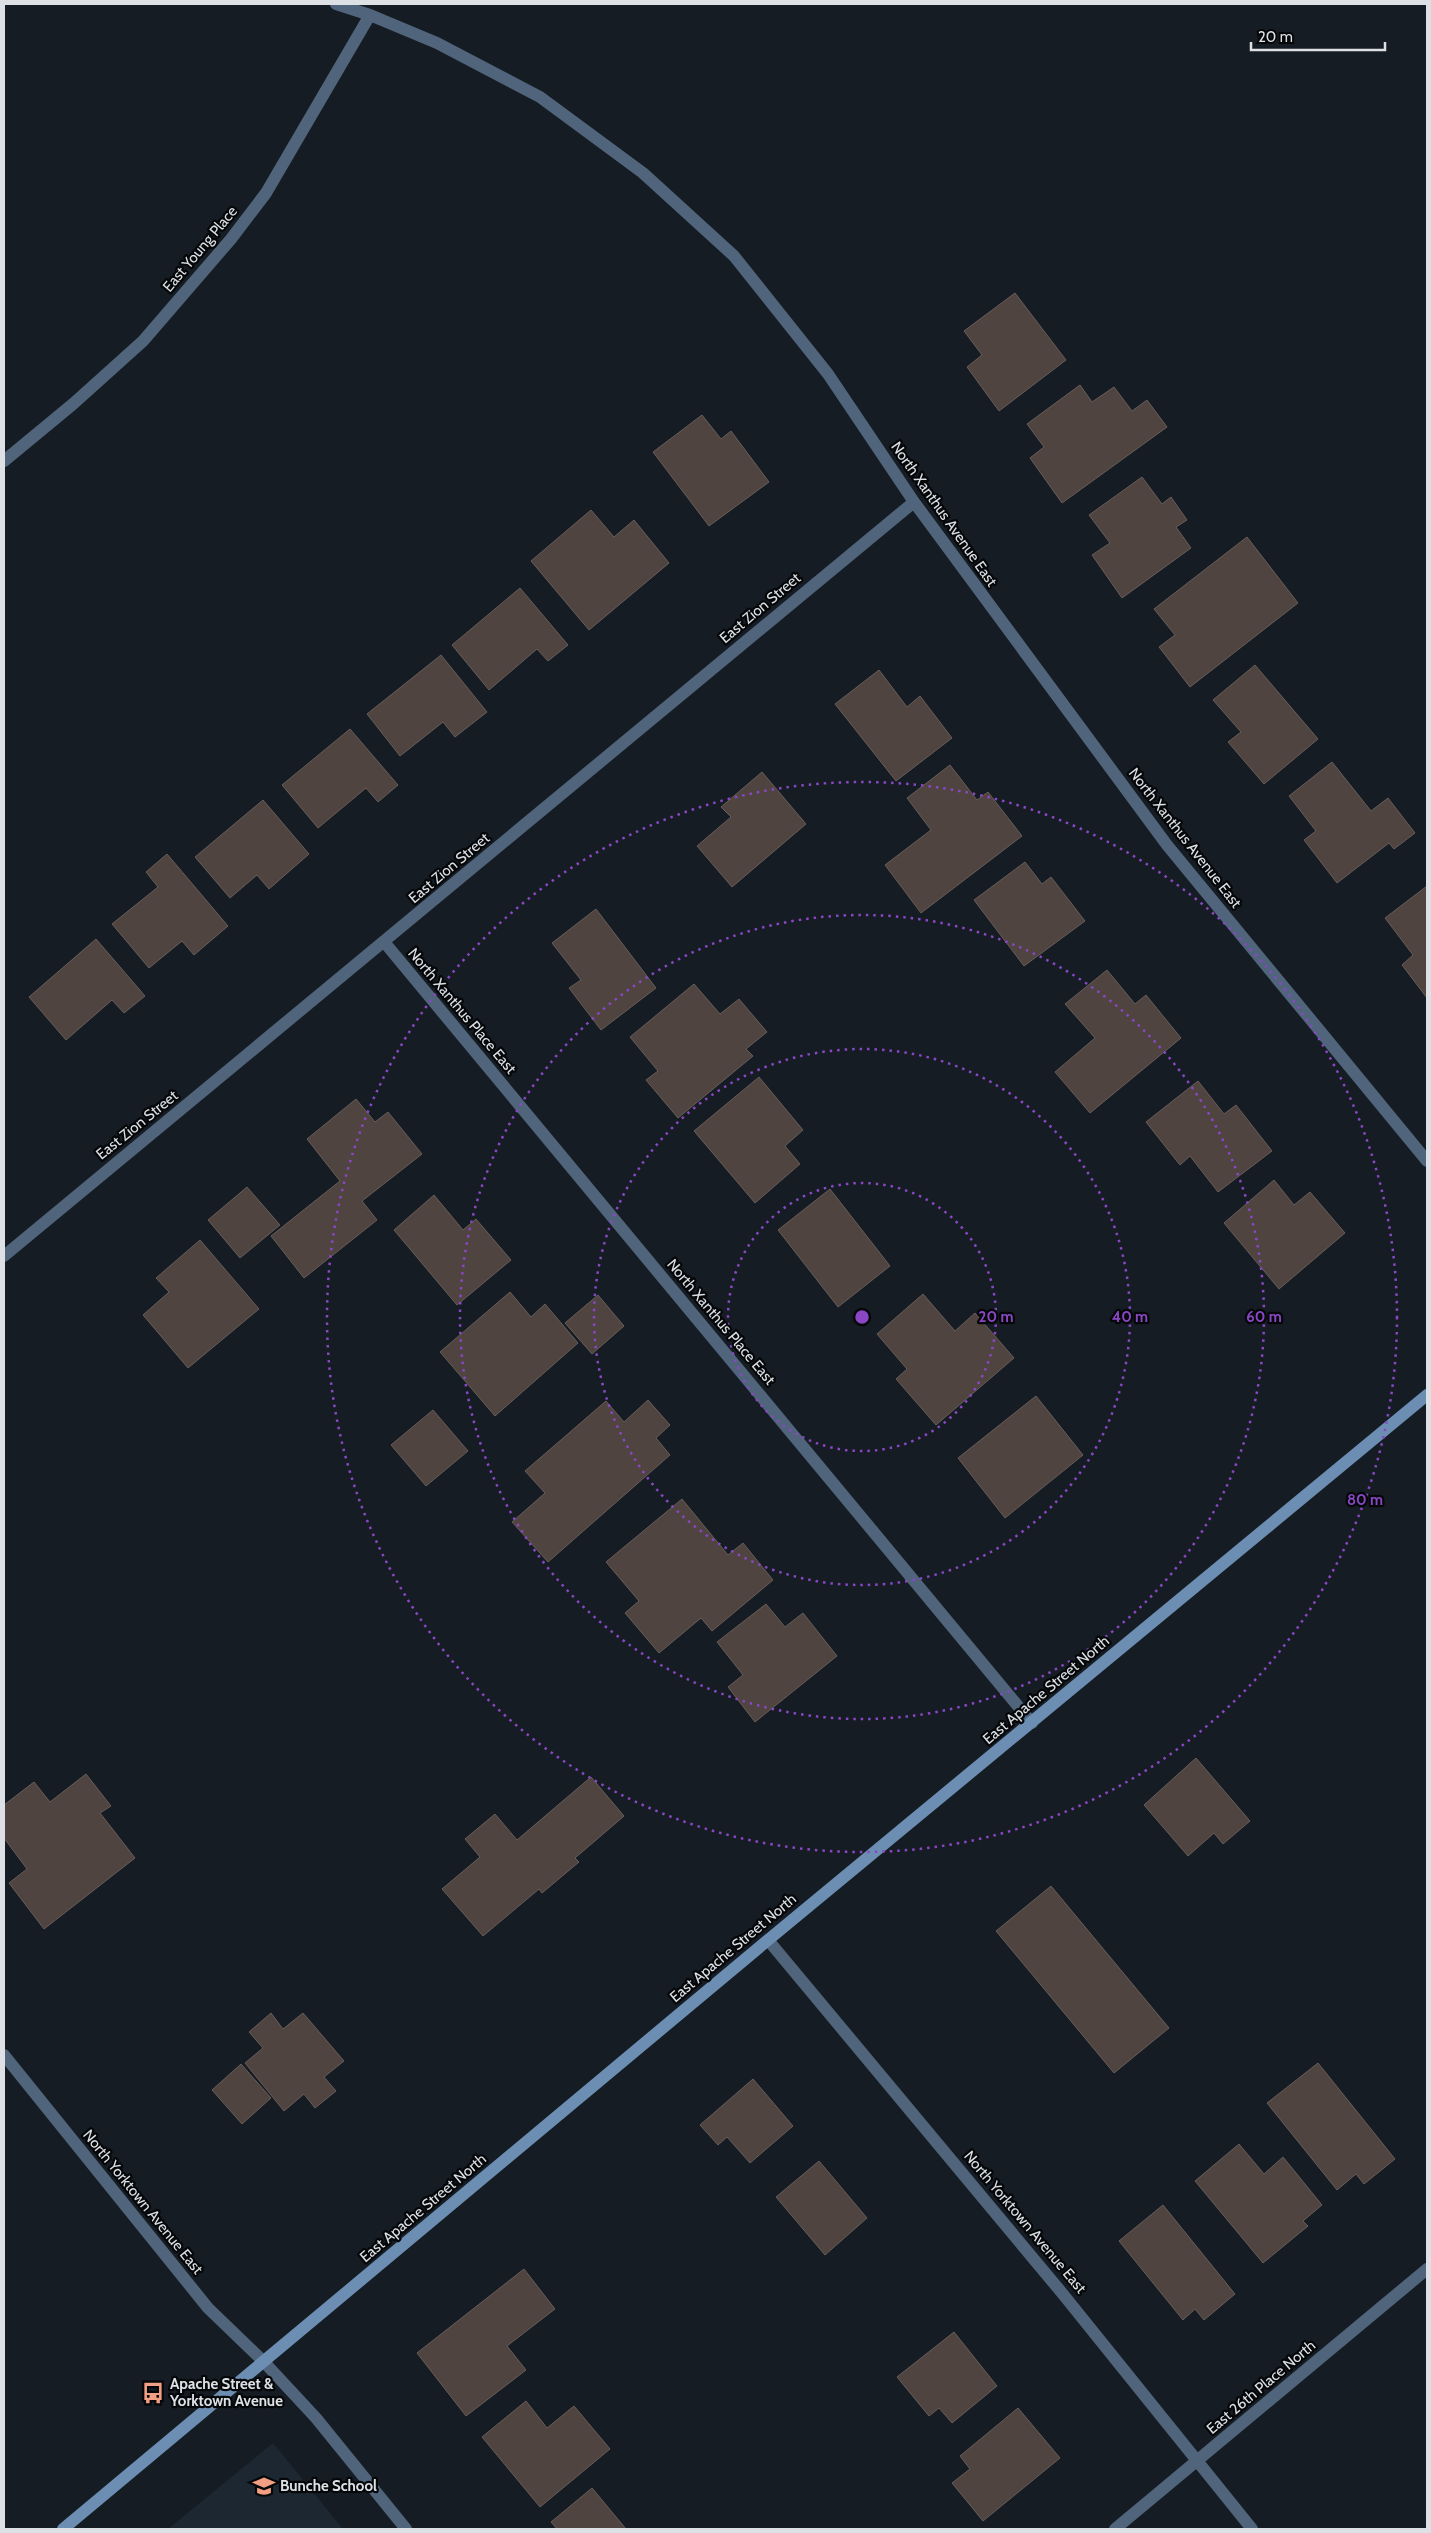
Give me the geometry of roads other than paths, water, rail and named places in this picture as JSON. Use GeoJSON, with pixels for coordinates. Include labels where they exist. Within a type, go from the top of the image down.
{"type":"FeatureCollection","features":[{"type":"Feature","properties":{"kind":"main road","name":"East Apache Street North"},"geometry":{"type":"LineString","coordinates":[[63,2529],[768,1940],[1427,1396]]}},
{"type":"Feature","properties":{"kind":"street","name":"North Xanthus Avenue East"},"geometry":{"type":"LineString","coordinates":[[336,4],[370,15],[437,43],[540,97],[650,180],[734,256],[828,374],[914,502],[1167,845],[1427,1161]]}},
{"type":"Feature","properties":{"kind":"street","name":"East Young Place"},"geometry":{"type":"LineString","coordinates":[[4,461],[73,404],[142,341],[230,239],[266,193],[370,15]]}},
{"type":"Feature","properties":{"kind":"street","name":"East Zion Street"},"geometry":{"type":"LineString","coordinates":[[4,1256],[914,502]]}},
{"type":"Feature","properties":{"kind":"street","name":"North Xanthus Place East"},"geometry":{"type":"LineString","coordinates":[[384,943],[1032,1723]]}},
{"type":"Feature","properties":{"kind":"street","name":"North Yorktown Avenue East"},"geometry":{"type":"LineString","coordinates":[[768,1940],[1062,2293],[1252,2529]]}},
{"type":"Feature","properties":{"kind":"street","name":"North Yorktown Avenue East"},"geometry":{"type":"LineString","coordinates":[[4,2056],[208,2308],[264,2362],[316,2418],[406,2529]]}},
{"type":"Feature","properties":{"kind":"street","name":"East 26th Place North"},"geometry":{"type":"LineString","coordinates":[[1115,2529],[1427,2269]]}},
{"type":"Feature","properties":{"kind":"place","name":"Apache Street & Yorktown Avenue"},"geometry":{"type":"Point","coordinates":[153,2393]}},
{"type":"Feature","properties":{"kind":"place","name":"Bunche School"},"geometry":{"type":"Point","coordinates":[264,2486]}}]}
